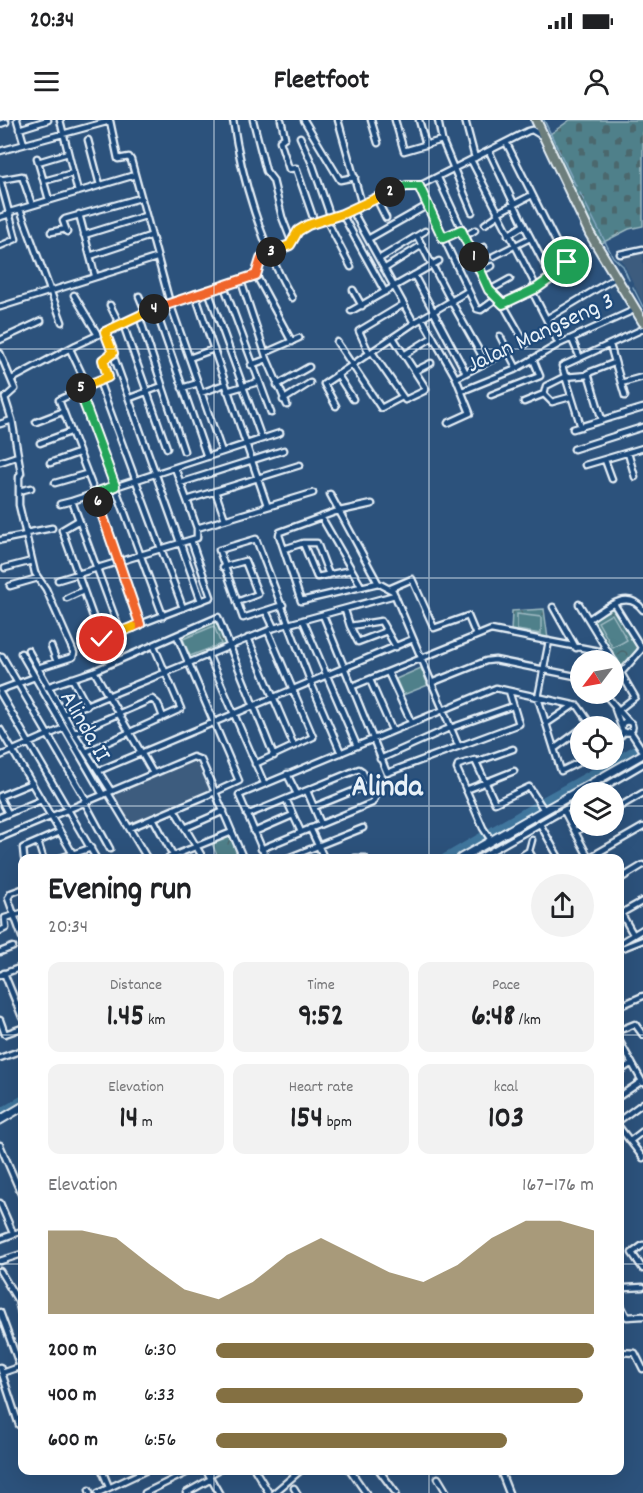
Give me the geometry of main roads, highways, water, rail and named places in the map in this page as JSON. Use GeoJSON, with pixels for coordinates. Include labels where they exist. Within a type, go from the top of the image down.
{"type":"FeatureCollection","features":[{"type":"Feature","properties":{"kind":"main road"},"geometry":{"type":"LineString","coordinates":[[536,120],[590,234],[641,319]]}},
{"type":"Feature","properties":{"kind":"waterway"},"geometry":{"type":"LineString","coordinates":[[544,120],[576,186]]}},
{"type":"Feature","properties":{"kind":"waterway"},"geometry":{"type":"LineString","coordinates":[[580,193],[613,257],[623,266],[629,280]]}},
{"type":"Feature","properties":{"kind":"waterway"},"geometry":{"type":"LineString","coordinates":[[633,287],[643,307]]}},
{"type":"Feature","properties":{"kind":"waterway"},"geometry":{"type":"LineString","coordinates":[[543,801],[636,749]]}},
{"type":"Feature","properties":{"kind":"waterway"},"geometry":{"type":"LineString","coordinates":[[492,831],[537,805]]}},
{"type":"Feature","properties":{"kind":"waterway"},"geometry":{"type":"LineString","coordinates":[[452,854],[483,836]]}},
{"type":"Feature","properties":{"kind":"waterway"},"geometry":{"type":"LineString","coordinates":[[0,1113],[18,1102]]}},
{"type":"Feature","properties":{"kind":"district","name":"Alinda"},"geometry":{"type":"Point","coordinates":[387,789]}}]}
